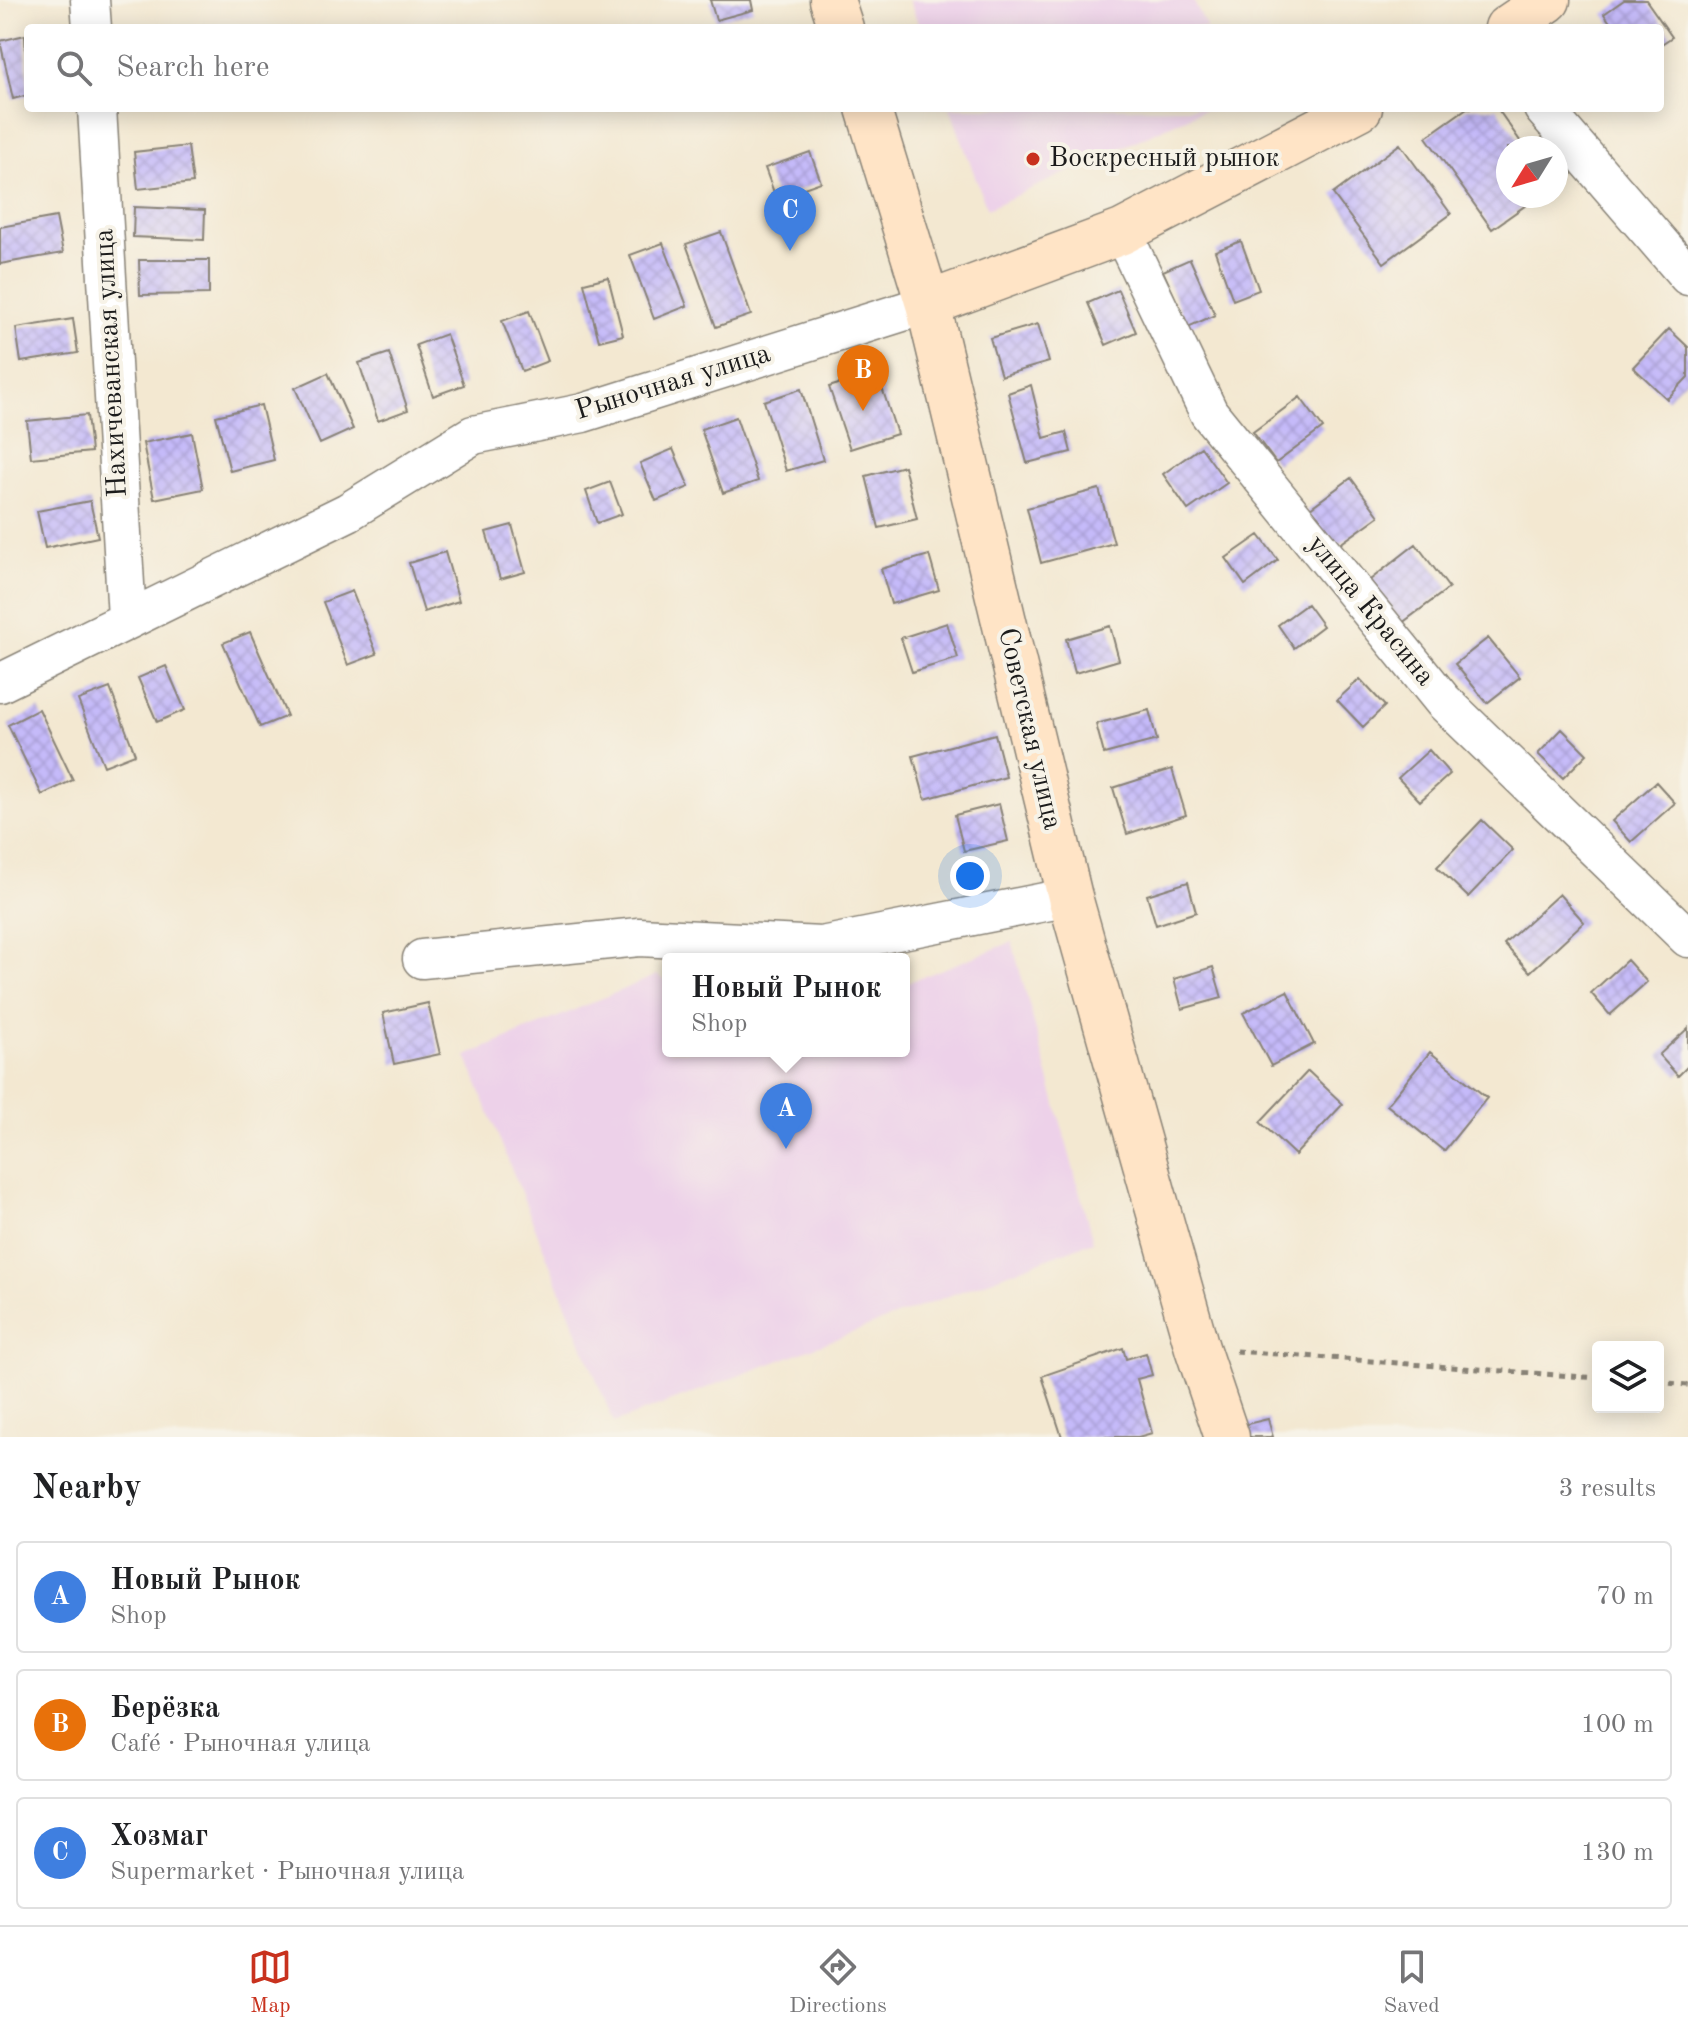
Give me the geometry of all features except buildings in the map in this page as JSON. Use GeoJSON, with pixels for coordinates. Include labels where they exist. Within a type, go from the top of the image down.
{"type":"FeatureCollection","features":[{"type":"Feature","properties":{"kind":"street"},"geometry":{"type":"LineString","coordinates":[[90,0],[92,24]]}},
{"type":"Feature","properties":{"kind":"street"},"geometry":{"type":"LineString","coordinates":[[832,0],[840,24]]}},
{"type":"Feature","properties":{"kind":"street"},"geometry":{"type":"LineString","coordinates":[[1513,24],[1548,0]]}},
{"type":"Feature","properties":{"kind":"street","name":"Нахичеванская улица"},"geometry":{"type":"LineString","coordinates":[[97,112],[127,618]]}},
{"type":"Feature","properties":{"kind":"street","name":"Советская улица"},"geometry":{"type":"LineString","coordinates":[[869,112],[928,304],[1070,897],[1197,1348],[1227,1437]]}},
{"type":"Feature","properties":{"kind":"street","name":"Рыночная улица"},"geometry":{"type":"LineString","coordinates":[[0,683],[348,512],[473,435],[583,413],[928,304],[1122,232],[1352,112]]}},
{"type":"Feature","properties":{"kind":"street"},"geometry":{"type":"LineString","coordinates":[[1546,112],[1688,276]]}},
{"type":"Feature","properties":{"kind":"street","name":"улица Красина"},"geometry":{"type":"LineString","coordinates":[[1122,232],[1209,413],[1443,701],[1688,938]]}},
{"type":"Feature","properties":{"kind":"street"},"geometry":{"type":"LineString","coordinates":[[422,959],[639,937],[821,946],[1070,897]]}},
{"type":"Feature","properties":{"kind":"path"},"geometry":{"type":"LineString","coordinates":[[1197,1348],[1592,1378]]}},
{"type":"Feature","properties":{"kind":"path"},"geometry":{"type":"LineString","coordinates":[[1664,1383],[1688,1385]]}},
{"type":"Feature","properties":{"kind":"shaded area"},"geometry":{"type":"Polygon","coordinates":[[[909,0],[1193,0],[1205,24],[918,24],[909,0]]]}},
{"type":"Feature","properties":{"kind":"shaded area","name":"Воскресный рынок"},"geometry":{"type":"Polygon","coordinates":[[[951,112],[1199,112],[987,209],[951,112]]]}},
{"type":"Feature","properties":{"kind":"shaded area"},"geometry":{"type":"Polygon","coordinates":[[[1012,942],[1093,1241],[614,1423],[466,1056],[657,975],[662,978],[662,1057],[910,1057],[910,982],[1012,942]]]}},
{"type":"Feature","properties":{"kind":"place","name":"Воскресный рынок"},"geometry":{"type":"Point","coordinates":[1033,159]}},
{"type":"Feature","properties":{"kind":"place","name":"Хозмаг"},"geometry":{"type":"Point","coordinates":[790,251]}},
{"type":"Feature","properties":{"kind":"place","name":"Берёзка"},"geometry":{"type":"Point","coordinates":[863,411]}},
{"type":"Feature","properties":{"kind":"place","name":"Новый Рынок"},"geometry":{"type":"Point","coordinates":[786,1149]}}]}
